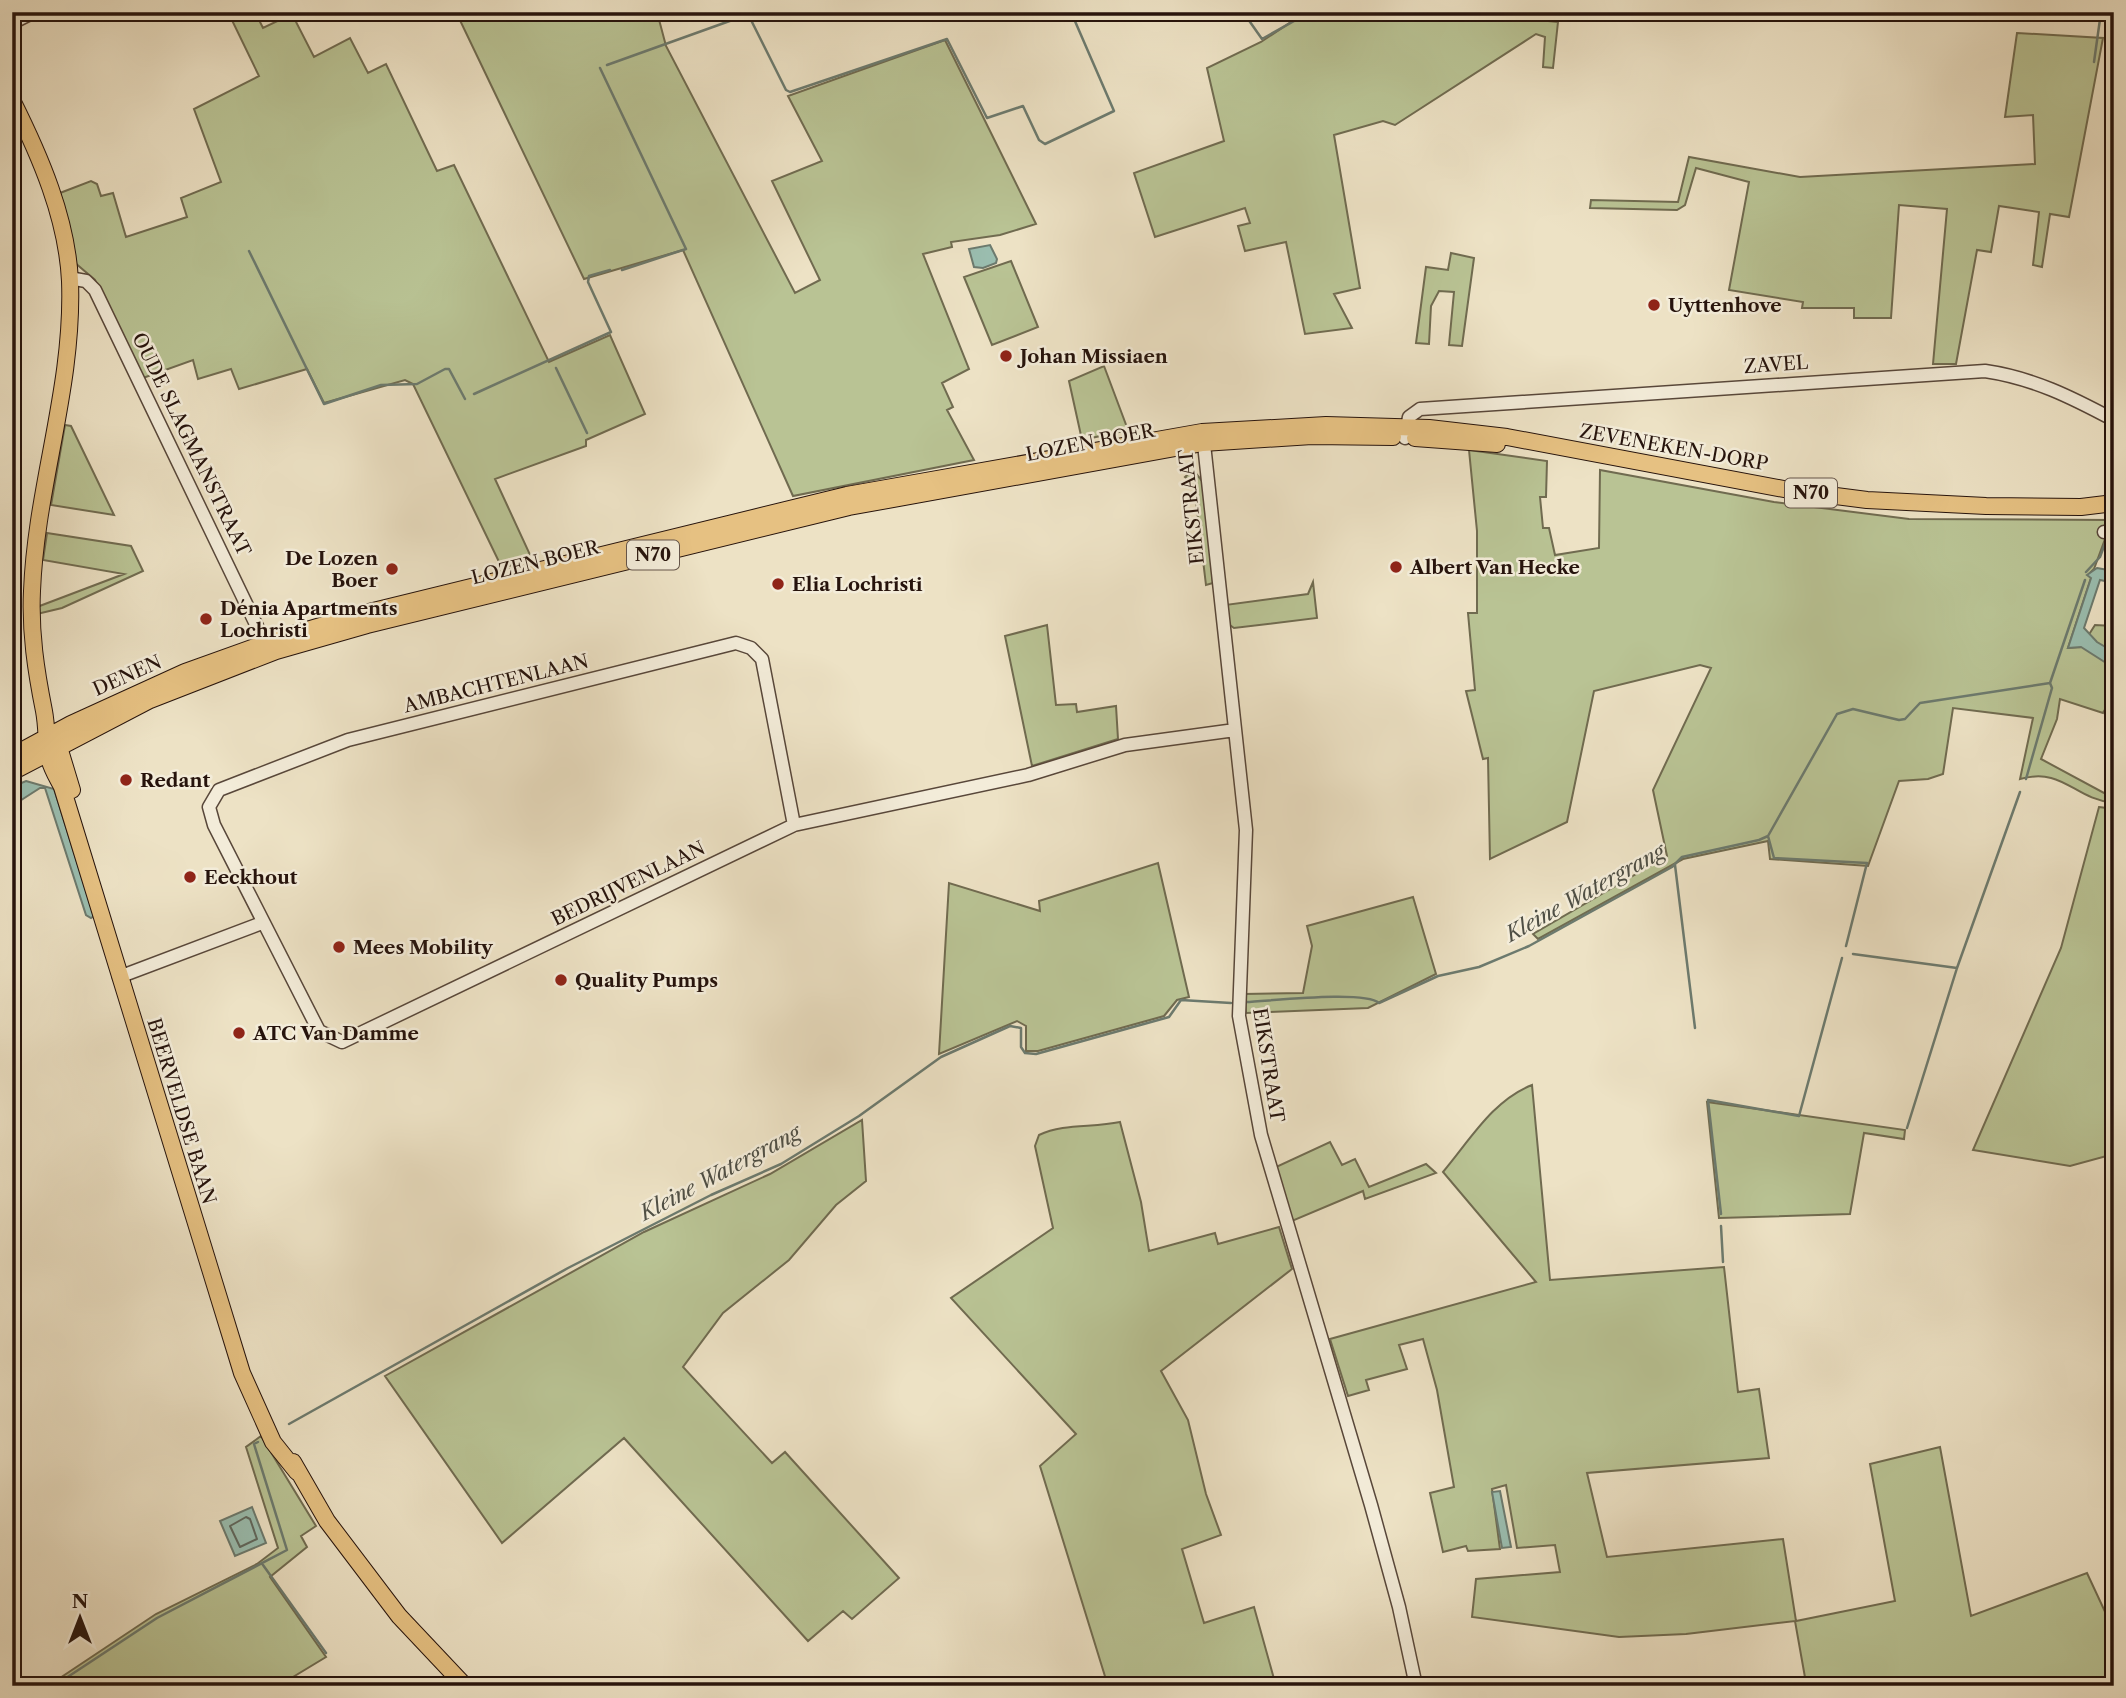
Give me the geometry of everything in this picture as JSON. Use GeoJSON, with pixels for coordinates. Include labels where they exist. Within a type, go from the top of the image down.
{"type":"FeatureCollection","features":[{"type":"Feature","properties":{"kind":"main road","name":"BEERVELDSE BAAN"},"geometry":{"type":"LineString","coordinates":[[12,100],[51,191],[69,278],[65,383],[36,548],[32,590],[34,658],[52,745],[241,1346],[263,1404],[297,1472],[339,1538],[399,1616],[465,1686]]}},
{"type":"Feature","properties":{"kind":"main road","name":"ZEVENEKEN-DORP"},"geometry":{"type":"LineString","coordinates":[[1203,438],[1427,433],[1533,448],[1552,446],[1789,489],[1867,500],[1959,506],[2081,508],[2114,503]]}},
{"type":"Feature","properties":{"kind":"main road","name":"LOZEN BOER"},"geometry":{"type":"LineString","coordinates":[[265,643],[365,612],[847,495],[1203,438]]}},
{"type":"Feature","properties":{"kind":"main road","name":"LOZEN BOER"},"geometry":{"type":"LineString","coordinates":[[52,745],[276,651],[367,625],[849,507],[1203,438]]}},
{"type":"Feature","properties":{"kind":"main road","name":"ZEVENEKEN-DORP"},"geometry":{"type":"LineString","coordinates":[[2081,508],[2093,512],[2114,512]]}},
{"type":"Feature","properties":{"kind":"main road","name":"DENEN"},"geometry":{"type":"LineString","coordinates":[[12,772],[135,693],[265,643]]}},
{"type":"Feature","properties":{"kind":"main road","name":"DENEN"},"geometry":{"type":"LineString","coordinates":[[12,756],[52,745]]}},
{"type":"Feature","properties":{"kind":"street"},"geometry":{"type":"LineString","coordinates":[[12,23],[34,12]]}},
{"type":"Feature","properties":{"kind":"street","name":"OUDE SLAGMANSTRAAT"},"geometry":{"type":"LineString","coordinates":[[69,278],[86,281],[95,290],[265,643]]}},
{"type":"Feature","properties":{"kind":"street","name":"ZAVEL"},"geometry":{"type":"LineString","coordinates":[[1432,408],[1985,371],[2017,376],[2049,387],[2114,420]]}},
{"type":"Feature","properties":{"kind":"street"},"geometry":{"type":"LineString","coordinates":[[1406,433],[1412,413],[1432,408],[1427,433]]}},
{"type":"Feature","properties":{"kind":"street","name":"EIKSTRAAT"},"geometry":{"type":"LineString","coordinates":[[1203,438],[1246,830],[1238,993],[1261,1135],[1371,1505],[1399,1607],[1416,1686]]}},
{"type":"Feature","properties":{"kind":"street","name":"AMBACHTENLAAN"},"geometry":{"type":"LineString","coordinates":[[262,923],[210,816],[212,797],[219,790],[348,740],[736,643],[751,648],[762,659],[794,825]]}},
{"type":"Feature","properties":{"kind":"street","name":"BEDRIJVENLAAN"},"geometry":{"type":"LineString","coordinates":[[262,923],[319,1031],[329,1039],[342,1042],[794,825],[1028,775],[1125,745],[1236,730]]}},
{"type":"Feature","properties":{"kind":"street"},"geometry":{"type":"LineString","coordinates":[[123,976],[262,923]]}},
{"type":"Feature","properties":{"kind":"shaded area"},"geometry":{"type":"Polygon","coordinates":[[[228,12],[255,12],[263,28],[292,14],[314,57],[350,38],[368,73],[386,64],[437,171],[454,165],[549,362],[610,335],[645,414],[586,440],[586,446],[495,479],[532,559],[502,568],[413,384],[405,380],[324,403],[307,369],[239,389],[231,369],[198,379],[193,360],[143,378],[95,280],[74,262],[60,193],[91,181],[97,184],[101,196],[113,193],[126,237],[187,217],[181,198],[221,182],[194,109],[259,76],[228,12]]]}},
{"type":"Feature","properties":{"kind":"shaded area"},"geometry":{"type":"Polygon","coordinates":[[[456,12],[657,12],[666,46],[795,293],[820,280],[772,181],[822,161],[788,96],[945,40],[1036,224],[1000,235],[951,242],[952,247],[923,254],[969,369],[942,383],[953,407],[947,410],[974,460],[793,496],[683,250],[584,279],[456,12]]]}},
{"type":"Feature","properties":{"kind":"shaded area"},"geometry":{"type":"Polygon","coordinates":[[[1306,12],[1550,12],[1549,21],[1558,22],[1553,68],[1543,67],[1545,37],[1536,34],[1395,125],[1383,121],[1334,135],[1360,288],[1334,294],[1352,328],[1305,334],[1286,242],[1245,251],[1238,226],[1250,223],[1245,208],[1155,237],[1134,173],[1224,141],[1207,68],[1261,42],[1306,12]]]}},
{"type":"Feature","properties":{"kind":"shaded area"},"geometry":{"type":"Polygon","coordinates":[[[2017,33],[2103,38],[2069,217],[2050,214],[2042,267],[2033,265],[2039,212],[1999,206],[1991,252],[1977,250],[1956,364],[1933,364],[1947,209],[1899,205],[1891,318],[1854,318],[1854,308],[1802,308],[1803,302],[1729,290],[1749,182],[1696,168],[1685,205],[1677,210],[1590,208],[1591,200],[1678,202],[1689,157],[1800,177],[2035,164],[2033,115],[2005,117],[2017,33]]]}},
{"type":"Feature","properties":{"kind":"shaded area"},"geometry":{"type":"Polygon","coordinates":[[[1451,253],[1474,258],[1462,346],[1449,345],[1454,292],[1439,291],[1431,306],[1429,344],[1416,343],[1426,267],[1448,270],[1451,253]]]}},
{"type":"Feature","properties":{"kind":"shaded area"},"geometry":{"type":"Polygon","coordinates":[[[1011,261],[1038,327],[992,345],[964,277],[1011,261]]]}},
{"type":"Feature","properties":{"kind":"shaded area"},"geometry":{"type":"Polygon","coordinates":[[[1104,366],[1128,430],[1082,440],[1069,381],[1104,366]]]}},
{"type":"Feature","properties":{"kind":"shaded area"},"geometry":{"type":"Polygon","coordinates":[[[65,425],[71,426],[114,515],[51,505],[65,425]]]}},
{"type":"Feature","properties":{"kind":"shaded area"},"geometry":{"type":"Polygon","coordinates":[[[1469,450],[1547,461],[1546,497],[1540,497],[1543,528],[1549,528],[1555,555],[1599,548],[1600,470],[1774,502],[1909,519],[2112,520],[2094,569],[2088,575],[2091,578],[2068,648],[2081,647],[2095,625],[2114,626],[2114,694],[2103,713],[2060,699],[2057,719],[2041,759],[2104,793],[2114,794],[2114,803],[2088,796],[2047,777],[2020,779],[2033,718],[1953,708],[1943,774],[1928,779],[1899,781],[1868,866],[1770,859],[1768,841],[1683,859],[1538,939],[1533,934],[1667,856],[1653,790],[1711,668],[1700,665],[1594,691],[1567,822],[1490,859],[1488,758],[1483,759],[1466,691],[1475,690],[1468,613],[1477,613],[1477,531],[1469,450]]]}},
{"type":"Feature","properties":{"kind":"shaded area"},"geometry":{"type":"Polygon","coordinates":[[[1193,470],[1203,482],[1213,583],[1206,585],[1194,485],[1185,477],[1193,470]]]}},
{"type":"Feature","properties":{"kind":"shaded area"},"geometry":{"type":"Polygon","coordinates":[[[47,533],[131,546],[143,571],[62,608],[37,614],[37,607],[124,574],[43,560],[47,533]]]}},
{"type":"Feature","properties":{"kind":"shaded area"},"geometry":{"type":"Polygon","coordinates":[[[1313,582],[1317,618],[1234,628],[1227,623],[1225,605],[1308,594],[1313,582]]]}},
{"type":"Feature","properties":{"kind":"shaded area"},"geometry":{"type":"Polygon","coordinates":[[[1047,625],[1056,705],[1076,704],[1077,712],[1116,706],[1118,739],[1032,766],[1005,636],[1047,625]]]}},
{"type":"Feature","properties":{"kind":"shaded area"},"geometry":{"type":"Polygon","coordinates":[[[2099,807],[2114,809],[2114,954],[2107,978],[2114,981],[2114,1154],[2070,1166],[1973,1150],[2061,948],[2099,807]]]}},
{"type":"Feature","properties":{"kind":"shaded area"},"geometry":{"type":"Polygon","coordinates":[[[1158,863],[1189,997],[1177,1000],[1164,1016],[1038,1051],[1026,1051],[1026,1026],[1017,1021],[939,1054],[949,883],[1040,911],[1039,901],[1158,863]]]}},
{"type":"Feature","properties":{"kind":"shaded area"},"geometry":{"type":"Polygon","coordinates":[[[1413,897],[1436,974],[1368,1008],[1246,1013],[1244,994],[1303,993],[1312,946],[1307,926],[1413,897]]]}},
{"type":"Feature","properties":{"kind":"shaded area"},"geometry":{"type":"Polygon","coordinates":[[[1532,1085],[1550,1280],[1724,1267],[1738,1392],[1759,1389],[1769,1458],[1587,1473],[1607,1557],[1783,1539],[1796,1621],[1895,1601],[1870,1464],[1940,1447],[1971,1616],[2087,1573],[2114,1631],[2114,1686],[1800,1686],[1806,1683],[1795,1621],[1686,1634],[1619,1637],[1472,1617],[1476,1579],[1560,1572],[1555,1545],[1517,1548],[1506,1485],[1492,1489],[1500,1549],[1468,1551],[1466,1546],[1443,1552],[1430,1493],[1454,1487],[1437,1390],[1423,1339],[1399,1345],[1407,1369],[1366,1380],[1369,1390],[1348,1396],[1330,1339],[1536,1282],[1443,1172],[1505,1100],[1532,1085]]]}},
{"type":"Feature","properties":{"kind":"shaded area"},"geometry":{"type":"Polygon","coordinates":[[[1707,1102],[1905,1130],[1904,1139],[1864,1133],[1850,1214],[1719,1218],[1707,1102]]]}},
{"type":"Feature","properties":{"kind":"shaded area"},"geometry":{"type":"Polygon","coordinates":[[[862,1120],[866,1181],[836,1205],[789,1260],[723,1313],[683,1367],[772,1463],[785,1452],[899,1578],[852,1619],[843,1611],[808,1641],[624,1438],[502,1543],[385,1376],[644,1232],[770,1174],[862,1120]]]}},
{"type":"Feature","properties":{"kind":"shaded area"},"geometry":{"type":"Polygon","coordinates":[[[1120,1122],[1141,1202],[1149,1251],[1215,1233],[1218,1244],[1279,1227],[1292,1269],[1161,1371],[1188,1420],[1206,1494],[1221,1535],[1182,1549],[1204,1623],[1254,1607],[1276,1686],[1108,1686],[1040,1466],[1076,1434],[951,1298],[1053,1228],[1035,1146],[1039,1135],[1068,1127],[1120,1122]]]}},
{"type":"Feature","properties":{"kind":"shaded area"},"geometry":{"type":"Polygon","coordinates":[[[1330,1142],[1342,1165],[1355,1159],[1369,1187],[1426,1164],[1436,1173],[1365,1199],[1363,1191],[1292,1221],[1276,1167],[1330,1142]]]}},
{"type":"Feature","properties":{"kind":"shaded area"},"geometry":{"type":"Polygon","coordinates":[[[261,1436],[316,1526],[301,1536],[307,1547],[270,1577],[326,1657],[278,1686],[48,1686],[156,1614],[257,1564],[278,1548],[246,1447],[261,1436]]]}},
{"type":"Feature","properties":{"kind":"water"},"geometry":{"type":"Polygon","coordinates":[[[990,245],[997,259],[996,263],[983,268],[974,267],[969,249],[990,245]]]}},
{"type":"Feature","properties":{"kind":"water"},"geometry":{"type":"Polygon","coordinates":[[[2097,568],[2114,571],[2114,583],[2100,580],[2084,628],[2097,642],[2114,652],[2114,668],[2081,647],[2068,648],[2091,578],[2087,575],[2097,568]]]}},
{"type":"Feature","properties":{"kind":"water"},"geometry":{"type":"Polygon","coordinates":[[[26,781],[54,789],[94,916],[91,918],[86,915],[45,788],[40,788],[12,806],[12,787],[26,781]]]}},
{"type":"Feature","properties":{"kind":"water"},"geometry":{"type":"Polygon","coordinates":[[[1500,1491],[1511,1547],[1502,1548],[1492,1492],[1500,1491]]]}},
{"type":"Feature","properties":{"kind":"water"},"geometry":{"type":"Polygon","coordinates":[[[252,1507],[266,1543],[235,1556],[220,1521],[252,1507]]]}},
{"type":"Feature","properties":{"kind":"waterway"},"geometry":{"type":"LineString","coordinates":[[743,17],[748,14],[786,90],[790,92],[947,39],[987,118],[1023,106],[1039,140],[1045,144],[1114,111],[1071,12]]}},
{"type":"Feature","properties":{"kind":"waterway"},"geometry":{"type":"LineString","coordinates":[[1243,12],[1262,39],[1310,12]]}},
{"type":"Feature","properties":{"kind":"waterway"},"geometry":{"type":"LineString","coordinates":[[2094,62],[2101,12]]}},
{"type":"Feature","properties":{"kind":"waterway"},"geometry":{"type":"LineString","coordinates":[[607,65],[738,18]]}},
{"type":"Feature","properties":{"kind":"waterway"},"geometry":{"type":"LineString","coordinates":[[600,68],[686,249],[622,270]]}},
{"type":"Feature","properties":{"kind":"waterway"},"geometry":{"type":"LineString","coordinates":[[249,251],[324,404],[381,385],[417,384],[445,369],[449,369],[465,399]]}},
{"type":"Feature","properties":{"kind":"waterway"},"geometry":{"type":"LineString","coordinates":[[474,394],[611,332],[588,282],[589,276],[610,270]]}},
{"type":"Feature","properties":{"kind":"waterway"},"geometry":{"type":"LineString","coordinates":[[556,368],[587,433]]}},
{"type":"Feature","properties":{"kind":"waterway","name":"Kleine Watergrang"},"geometry":{"type":"LineString","coordinates":[[2086,572],[2100,557],[2107,538]]}},
{"type":"Feature","properties":{"kind":"waterway","name":"Kleine Watergrang"},"geometry":{"type":"LineString","coordinates":[[1246,1002],[1355,997],[1379,1003],[1438,976],[1479,967],[1529,946],[1672,867],[1682,857],[1768,836],[1837,714],[1853,709],[1899,720],[1905,719],[1920,703],[2050,683],[2085,580]]}},
{"type":"Feature","properties":{"kind":"waterway"},"geometry":{"type":"LineString","coordinates":[[2026,779],[2052,688],[2050,683]]}},
{"type":"Feature","properties":{"kind":"waterway"},"geometry":{"type":"LineString","coordinates":[[1853,954],[1957,968],[2020,792]]}},
{"type":"Feature","properties":{"kind":"waterway"},"geometry":{"type":"LineString","coordinates":[[1768,836],[1774,858],[1867,863],[1846,946]]}},
{"type":"Feature","properties":{"kind":"waterway"},"geometry":{"type":"LineString","coordinates":[[1675,865],[1695,1028]]}},
{"type":"Feature","properties":{"kind":"waterway"},"geometry":{"type":"LineString","coordinates":[[1721,1214],[1708,1100],[1799,1116],[1842,958]]}},
{"type":"Feature","properties":{"kind":"waterway"},"geometry":{"type":"LineString","coordinates":[[1907,1128],[1957,968]]}},
{"type":"Feature","properties":{"kind":"waterway","name":"Kleine Watergrang"},"geometry":{"type":"LineString","coordinates":[[289,1424],[568,1268],[711,1195],[781,1164],[859,1116],[941,1057],[1010,1026],[1021,1028],[1021,1047],[1025,1053],[1036,1054],[1169,1017],[1181,1000],[1231,1003]]}},
{"type":"Feature","properties":{"kind":"waterway"},"geometry":{"type":"LineString","coordinates":[[1721,1226],[1723,1262]]}},
{"type":"Feature","properties":{"kind":"waterway","name":"Kleine Watergrang"},"geometry":{"type":"LineString","coordinates":[[54,1686],[157,1618],[287,1550],[254,1444],[258,1442]]}},
{"type":"Feature","properties":{"kind":"waterway"},"geometry":{"type":"LineString","coordinates":[[263,1565],[326,1653]]}},
{"type":"Feature","properties":{"kind":"place","name":"Uyttenhove"},"geometry":{"type":"Point","coordinates":[1654,305]}},
{"type":"Feature","properties":{"kind":"place","name":"Johan Missiaen"},"geometry":{"type":"Point","coordinates":[1006,356]}},
{"type":"Feature","properties":{"kind":"place","name":"Albert Van Hecke"},"geometry":{"type":"Point","coordinates":[1396,567]}},
{"type":"Feature","properties":{"kind":"place","name":"De Lozen Boer"},"geometry":{"type":"Point","coordinates":[392,569]}},
{"type":"Feature","properties":{"kind":"place","name":"Elia Lochristi"},"geometry":{"type":"Point","coordinates":[778,584]}},
{"type":"Feature","properties":{"kind":"place","name":"Dénia Apartments Lochristi"},"geometry":{"type":"Point","coordinates":[206,619]}},
{"type":"Feature","properties":{"kind":"place","name":"Redant"},"geometry":{"type":"Point","coordinates":[126,780]}},
{"type":"Feature","properties":{"kind":"place","name":"Eeckhout"},"geometry":{"type":"Point","coordinates":[190,877]}},
{"type":"Feature","properties":{"kind":"place","name":"Mees Mobility"},"geometry":{"type":"Point","coordinates":[339,947]}},
{"type":"Feature","properties":{"kind":"place","name":"Quality Pumps"},"geometry":{"type":"Point","coordinates":[561,980]}},
{"type":"Feature","properties":{"kind":"place","name":"ATC Van Damme"},"geometry":{"type":"Point","coordinates":[239,1033]}}]}
